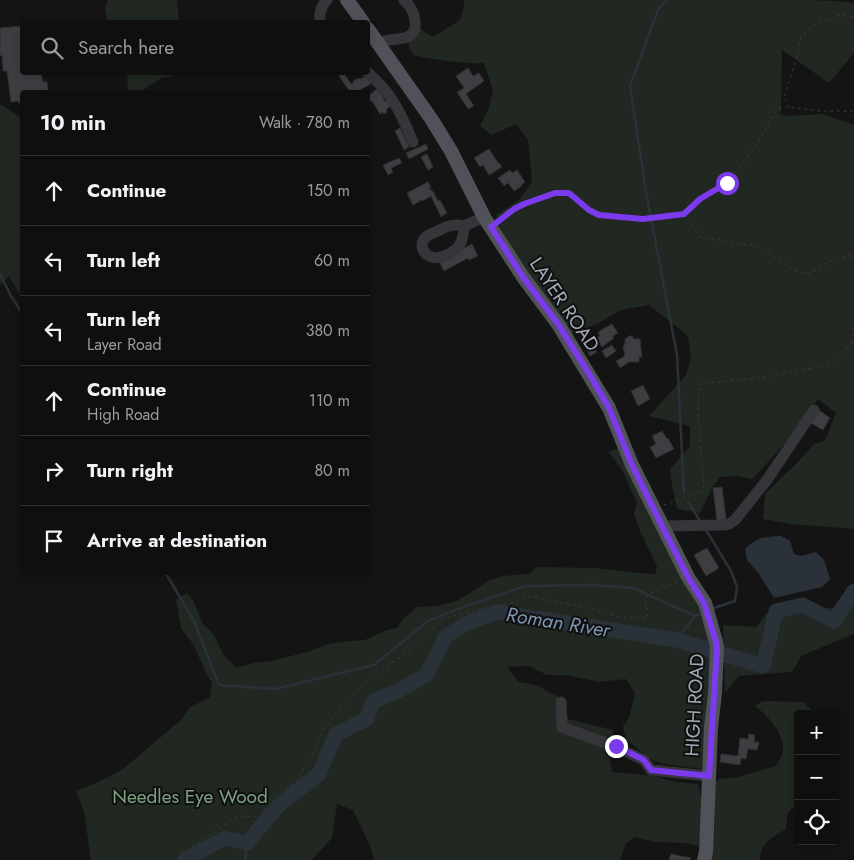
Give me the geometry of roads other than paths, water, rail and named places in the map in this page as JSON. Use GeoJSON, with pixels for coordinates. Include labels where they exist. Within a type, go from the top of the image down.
{"type":"FeatureCollection","features":[{"type":"Feature","properties":{"kind":"main road"},"geometry":{"type":"LineString","coordinates":[[347,0],[362,20]]}},
{"type":"Feature","properties":{"kind":"main road","name":"LAYER ROAD"},"geometry":{"type":"LineString","coordinates":[[370,31],[432,120],[451,151],[488,222],[523,277],[558,324],[609,408],[632,465],[688,577],[702,598],[716,649]]}},
{"type":"Feature","properties":{"kind":"main road","name":"HIGH ROAD"},"geometry":{"type":"LineString","coordinates":[[704,860],[706,852],[716,649]]}},
{"type":"Feature","properties":{"kind":"lane"},"geometry":{"type":"LineString","coordinates":[[320,20],[320,13],[327,0]]}},
{"type":"Feature","properties":{"kind":"lane"},"geometry":{"type":"LineString","coordinates":[[378,43],[412,35],[415,27],[414,13],[409,4],[404,0]]}},
{"type":"Feature","properties":{"kind":"lane"},"geometry":{"type":"LineString","coordinates":[[370,75],[380,84],[398,108],[413,142]]}},
{"type":"Feature","properties":{"kind":"lane"},"geometry":{"type":"LineString","coordinates":[[464,226],[488,222]]}},
{"type":"Feature","properties":{"kind":"lane"},"geometry":{"type":"LineString","coordinates":[[662,526],[724,525],[735,520],[767,480],[814,410]]}},
{"type":"Feature","properties":{"kind":"lane"},"geometry":{"type":"LineString","coordinates":[[561,702],[562,727],[616,746],[644,760],[651,770],[709,776]]}},
{"type":"Feature","properties":{"kind":"waterway"},"geometry":{"type":"LineString","coordinates":[[667,0],[658,10],[630,86],[646,192],[677,355],[684,493]]}},
{"type":"Feature","properties":{"kind":"waterway"},"geometry":{"type":"LineString","coordinates":[[0,274],[20,310]]}},
{"type":"Feature","properties":{"kind":"waterway"},"geometry":{"type":"LineString","coordinates":[[688,501],[700,521]]}},
{"type":"Feature","properties":{"kind":"waterway"},"geometry":{"type":"LineString","coordinates":[[706,530],[731,571],[737,587],[735,601],[711,609]]}},
{"type":"Feature","properties":{"kind":"waterway"},"geometry":{"type":"LineString","coordinates":[[167,575],[194,621],[219,685],[275,689],[374,665],[428,621],[525,586],[595,585],[633,588],[695,616]]}},
{"type":"Feature","properties":{"kind":"waterway","name":"Roman River"},"geometry":{"type":"LineString","coordinates":[[185,860],[224,838],[247,843],[278,806],[319,774],[336,734],[367,719],[373,701],[398,691],[426,675],[445,637],[467,623],[496,612],[677,640],[763,666],[776,611],[802,605],[834,621],[854,591]]}},
{"type":"Feature","properties":{"kind":"waterway"},"geometry":{"type":"LineString","coordinates":[[677,640],[695,616],[704,612]]}},
{"type":"Feature","properties":{"kind":"waterway"},"geometry":{"type":"LineString","coordinates":[[245,860],[247,843]]}},
{"type":"Feature","properties":{"kind":"park label","name":"Needles Eye Wood"},"geometry":{"type":"Point","coordinates":[190,796]}}]}
